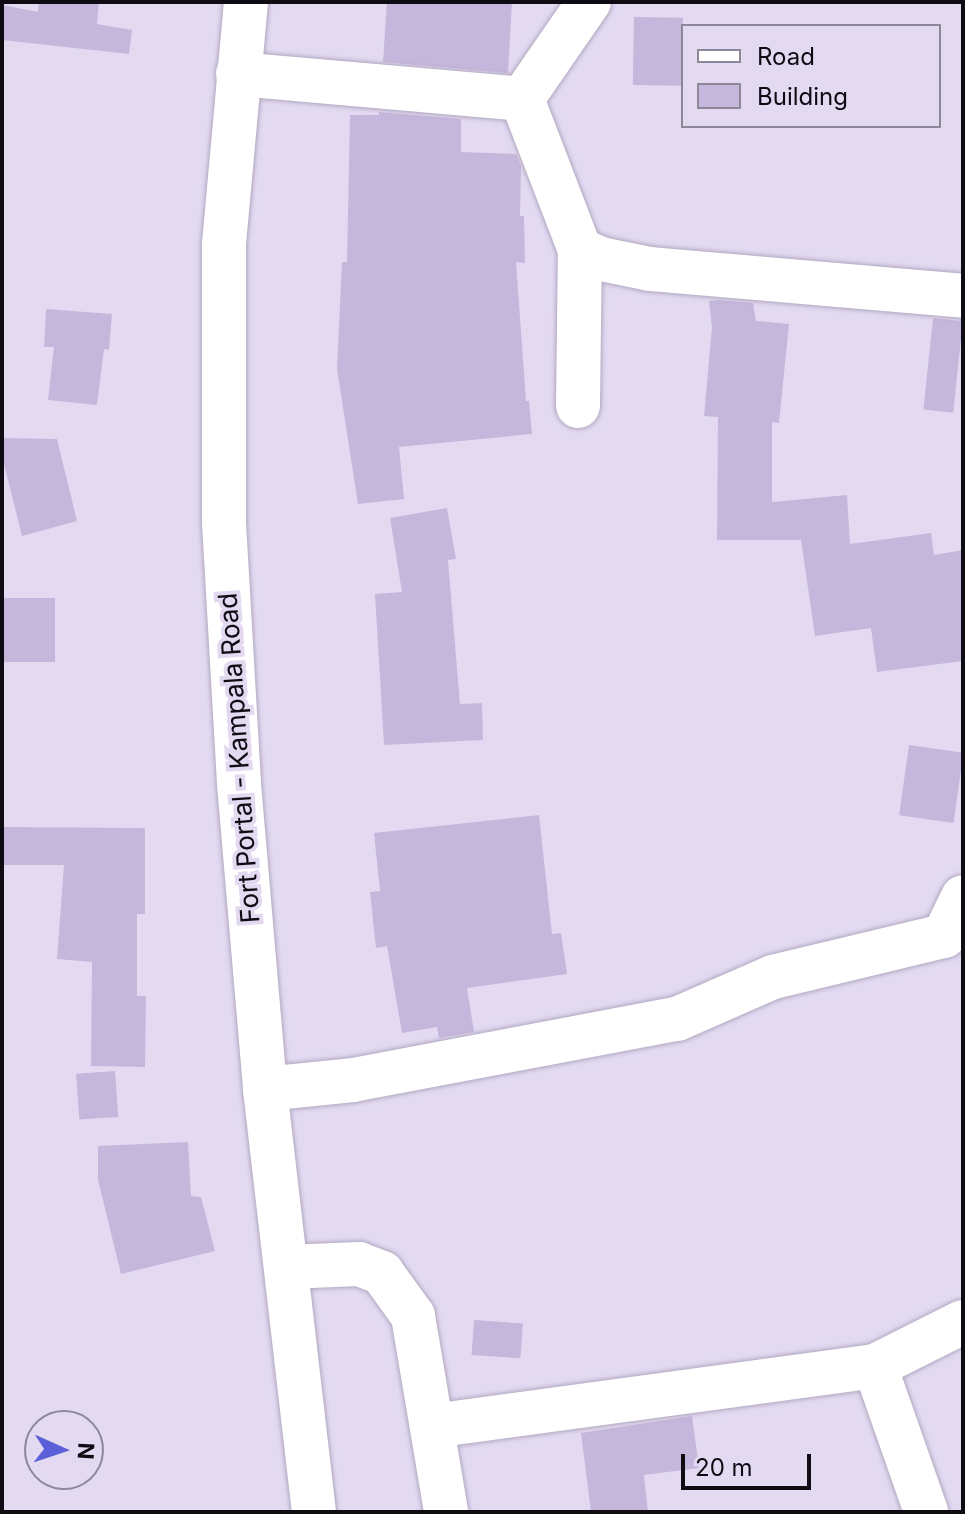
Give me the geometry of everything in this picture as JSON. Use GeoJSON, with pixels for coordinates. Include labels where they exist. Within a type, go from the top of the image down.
{"type":"FeatureCollection","features":[{"type":"Feature","properties":{"kind":"street","name":"Fort Portal - Kampala Road"},"geometry":{"type":"LineString","coordinates":[[246,2],[224,245],[224,523],[239,784],[265,1089],[314,1512]]}},
{"type":"Feature","properties":{"kind":"street"},"geometry":{"type":"LineString","coordinates":[[522,99],[589,2]]}},
{"type":"Feature","properties":{"kind":"street"},"geometry":{"type":"LineString","coordinates":[[238,74],[522,99]]}},
{"type":"Feature","properties":{"kind":"street"},"geometry":{"type":"LineString","coordinates":[[522,99],[580,250],[578,406]]}},
{"type":"Feature","properties":{"kind":"street"},"geometry":{"type":"LineString","coordinates":[[580,250],[601,259],[650,269],[963,296]]}},
{"type":"Feature","properties":{"kind":"street"},"geometry":{"type":"LineString","coordinates":[[265,1089],[353,1080],[677,1019],[773,977],[944,936],[963,897]]}},
{"type":"Feature","properties":{"kind":"street"},"geometry":{"type":"LineString","coordinates":[[286,1267],[359,1264],[382,1273],[413,1316],[446,1512]]}},
{"type":"Feature","properties":{"kind":"street"},"geometry":{"type":"LineString","coordinates":[[432,1426],[875,1366],[963,1322]]}},
{"type":"Feature","properties":{"kind":"street"},"geometry":{"type":"LineString","coordinates":[[875,1366],[926,1512]]}},
{"type":"Feature","properties":{"kind":"building"},"geometry":{"type":"Polygon","coordinates":[[[39,2],[99,2],[97,24],[132,30],[129,54],[2,40],[2,5],[38,12],[39,2]]]}},
{"type":"Feature","properties":{"kind":"building"},"geometry":{"type":"Polygon","coordinates":[[[387,2],[512,2],[508,73],[383,62],[387,2]]]}},
{"type":"Feature","properties":{"kind":"building"},"geometry":{"type":"Polygon","coordinates":[[[634,17],[683,18],[681,86],[633,85],[634,17]]]}},
{"type":"Feature","properties":{"kind":"building"},"geometry":{"type":"Polygon","coordinates":[[[379,112],[461,119],[461,152],[516,154],[521,166],[520,216],[524,216],[525,263],[516,262],[526,401],[529,401],[532,434],[399,447],[404,499],[358,504],[337,369],[342,262],[347,262],[350,115],[379,115],[379,112]]]}},
{"type":"Feature","properties":{"kind":"building"},"geometry":{"type":"Polygon","coordinates":[[[709,301],[753,303],[756,321],[789,324],[779,423],[772,422],[772,502],[847,495],[850,544],[931,533],[934,555],[963,550],[963,661],[877,672],[871,628],[815,636],[801,540],[717,540],[718,417],[704,416],[712,327],[709,301]]]}},
{"type":"Feature","properties":{"kind":"building"},"geometry":{"type":"Polygon","coordinates":[[[46,309],[112,314],[109,350],[104,349],[97,405],[48,400],[54,347],[44,347],[46,309]]]}},
{"type":"Feature","properties":{"kind":"building"},"geometry":{"type":"Polygon","coordinates":[[[933,318],[963,321],[953,413],[923,409],[933,318]]]}},
{"type":"Feature","properties":{"kind":"building"},"geometry":{"type":"Polygon","coordinates":[[[2,438],[57,439],[77,521],[22,536],[2,456],[2,438]]]}},
{"type":"Feature","properties":{"kind":"building"},"geometry":{"type":"Polygon","coordinates":[[[447,508],[456,559],[448,560],[460,704],[482,703],[483,740],[384,745],[375,594],[402,592],[390,518],[447,508]]]}},
{"type":"Feature","properties":{"kind":"building"},"geometry":{"type":"Polygon","coordinates":[[[2,598],[55,598],[55,662],[2,662],[2,598]]]}},
{"type":"Feature","properties":{"kind":"building"},"geometry":{"type":"Polygon","coordinates":[[[909,745],[963,753],[954,823],[899,815],[909,745]]]}},
{"type":"Feature","properties":{"kind":"building"},"geometry":{"type":"Polygon","coordinates":[[[539,815],[552,934],[561,933],[567,974],[467,988],[474,1032],[439,1038],[437,1027],[402,1033],[387,946],[376,948],[370,892],[380,891],[374,833],[539,815]]]}},
{"type":"Feature","properties":{"kind":"building"},"geometry":{"type":"Polygon","coordinates":[[[2,827],[145,828],[145,914],[137,914],[137,996],[146,996],[145,1067],[91,1066],[92,962],[57,959],[64,865],[2,865],[2,827]]]}},
{"type":"Feature","properties":{"kind":"building"},"geometry":{"type":"Polygon","coordinates":[[[115,1071],[118,1117],[79,1120],[76,1074],[115,1071]]]}},
{"type":"Feature","properties":{"kind":"building"},"geometry":{"type":"Polygon","coordinates":[[[188,1142],[191,1196],[201,1197],[215,1251],[121,1274],[98,1180],[98,1146],[188,1142]]]}},
{"type":"Feature","properties":{"kind":"building"},"geometry":{"type":"Polygon","coordinates":[[[474,1320],[523,1323],[520,1358],[472,1355],[474,1320]]]}},
{"type":"Feature","properties":{"kind":"building"},"geometry":{"type":"Polygon","coordinates":[[[692,1416],[699,1468],[644,1475],[648,1512],[591,1512],[581,1433],[692,1416]]]}}]}
